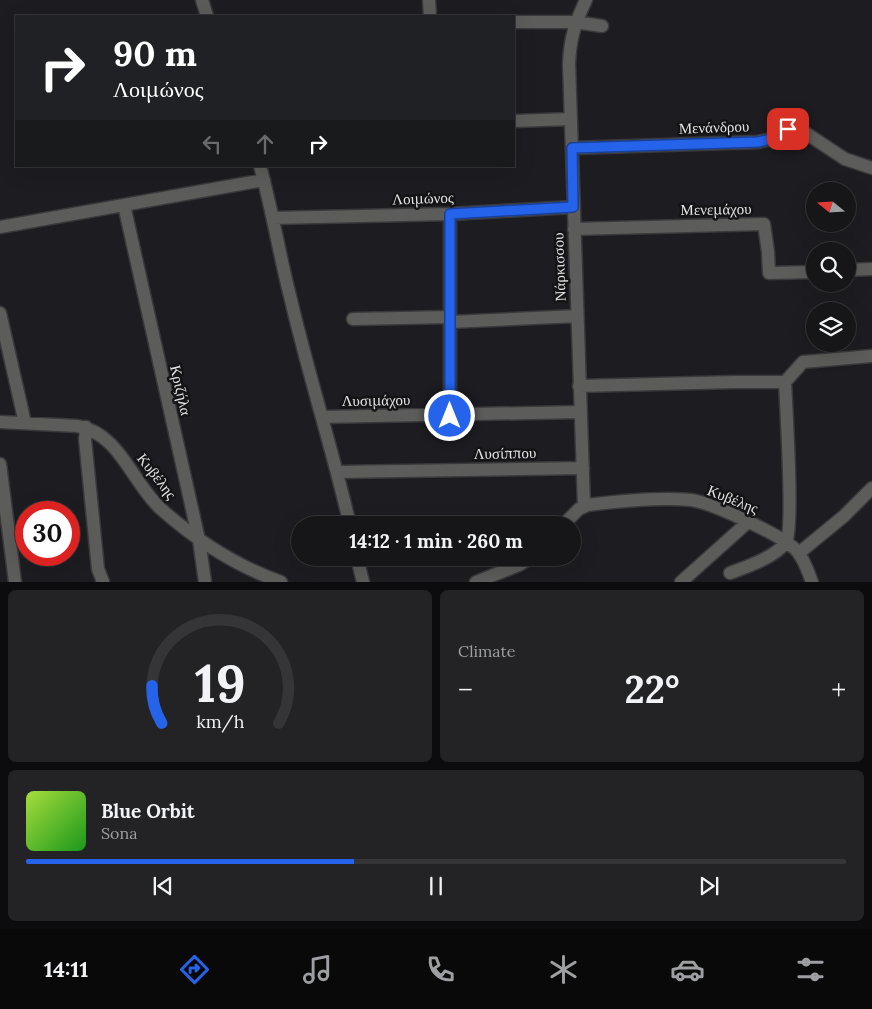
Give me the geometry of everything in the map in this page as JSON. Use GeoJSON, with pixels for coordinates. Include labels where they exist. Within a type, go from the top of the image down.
{"type":"FeatureCollection","features":[{"type":"Feature","properties":{"kind":"street"},"geometry":{"type":"LineString","coordinates":[[202,0],[207,15]]}},
{"type":"Feature","properties":{"kind":"street"},"geometry":{"type":"LineString","coordinates":[[429,0],[430,15]]}},
{"type":"Feature","properties":{"kind":"street","name":"Νάρκισσου"},"geometry":{"type":"LineString","coordinates":[[584,506],[573,207],[570,48],[575,22],[586,0]]}},
{"type":"Feature","properties":{"kind":"street"},"geometry":{"type":"LineString","coordinates":[[515,22],[575,22],[602,26]]}},
{"type":"Feature","properties":{"kind":"street"},"geometry":{"type":"LineString","coordinates":[[515,121],[571,119]]}},
{"type":"Feature","properties":{"kind":"street","name":"Μενάνδρου"},"geometry":{"type":"LineString","coordinates":[[572,148],[758,142],[775,138],[789,127],[795,126],[845,159],[872,168]]}},
{"type":"Feature","properties":{"kind":"street"},"geometry":{"type":"LineString","coordinates":[[260,167],[289,296],[338,472],[348,516]]}},
{"type":"Feature","properties":{"kind":"street"},"geometry":{"type":"LineString","coordinates":[[0,228],[52,217],[124,206],[264,180]]}},
{"type":"Feature","properties":{"kind":"street","name":"Κριζήλα"},"geometry":{"type":"LineString","coordinates":[[124,206],[199,540],[205,582]]}},
{"type":"Feature","properties":{"kind":"street","name":"Λοιμώνος"},"geometry":{"type":"LineString","coordinates":[[273,218],[450,214],[573,207]]}},
{"type":"Feature","properties":{"kind":"street"},"geometry":{"type":"LineString","coordinates":[[450,214],[450,416]]}},
{"type":"Feature","properties":{"kind":"street","name":"Μενεμάχου"},"geometry":{"type":"LineString","coordinates":[[574,229],[764,224],[769,273],[806,272]]}},
{"type":"Feature","properties":{"kind":"street"},"geometry":{"type":"LineString","coordinates":[[856,270],[872,269]]}},
{"type":"Feature","properties":{"kind":"street"},"geometry":{"type":"LineString","coordinates":[[0,313],[25,423]]}},
{"type":"Feature","properties":{"kind":"street"},"geometry":{"type":"LineString","coordinates":[[353,319],[577,316]]}},
{"type":"Feature","properties":{"kind":"street"},"geometry":{"type":"LineString","coordinates":[[730,573],[766,558],[786,542],[790,514],[785,382],[803,362],[872,356]]}},
{"type":"Feature","properties":{"kind":"street"},"geometry":{"type":"LineString","coordinates":[[580,386],[785,382]]}},
{"type":"Feature","properties":{"kind":"street","name":"Λυσιμάχου"},"geometry":{"type":"LineString","coordinates":[[322,417],[580,412]]}},
{"type":"Feature","properties":{"kind":"street","name":"Κυβέλης"},"geometry":{"type":"LineString","coordinates":[[0,422],[62,424],[86,427],[101,435],[112,444],[150,498],[160,509],[220,554],[248,569],[281,582]]}},
{"type":"Feature","properties":{"kind":"street"},"geometry":{"type":"LineString","coordinates":[[86,427],[85,439],[98,562],[102,582]]}},
{"type":"Feature","properties":{"kind":"street"},"geometry":{"type":"LineString","coordinates":[[0,464],[15,582]]}},
{"type":"Feature","properties":{"kind":"street","name":"Λυσίππου"},"geometry":{"type":"LineString","coordinates":[[338,472],[582,468]]}},
{"type":"Feature","properties":{"kind":"street"},"geometry":{"type":"LineString","coordinates":[[799,553],[844,516],[872,488]]}},
{"type":"Feature","properties":{"kind":"street","name":"Κυβέλης"},"geometry":{"type":"LineString","coordinates":[[584,506],[631,501],[689,500],[704,503],[748,522],[786,542],[799,553],[812,582]]}},
{"type":"Feature","properties":{"kind":"street"},"geometry":{"type":"LineString","coordinates":[[573,516],[584,506]]}},
{"type":"Feature","properties":{"kind":"street"},"geometry":{"type":"LineString","coordinates":[[681,582],[748,522]]}},
{"type":"Feature","properties":{"kind":"street"},"geometry":{"type":"LineString","coordinates":[[359,566],[362,582]]}},
{"type":"Feature","properties":{"kind":"street"},"geometry":{"type":"LineString","coordinates":[[476,582],[516,566]]}},
{"type":"Feature","properties":{"kind":"route"},"geometry":{"type":"LineString","coordinates":[[450,416],[450,214],[573,207],[572,148],[758,142],[775,138],[788,129]]}}]}
